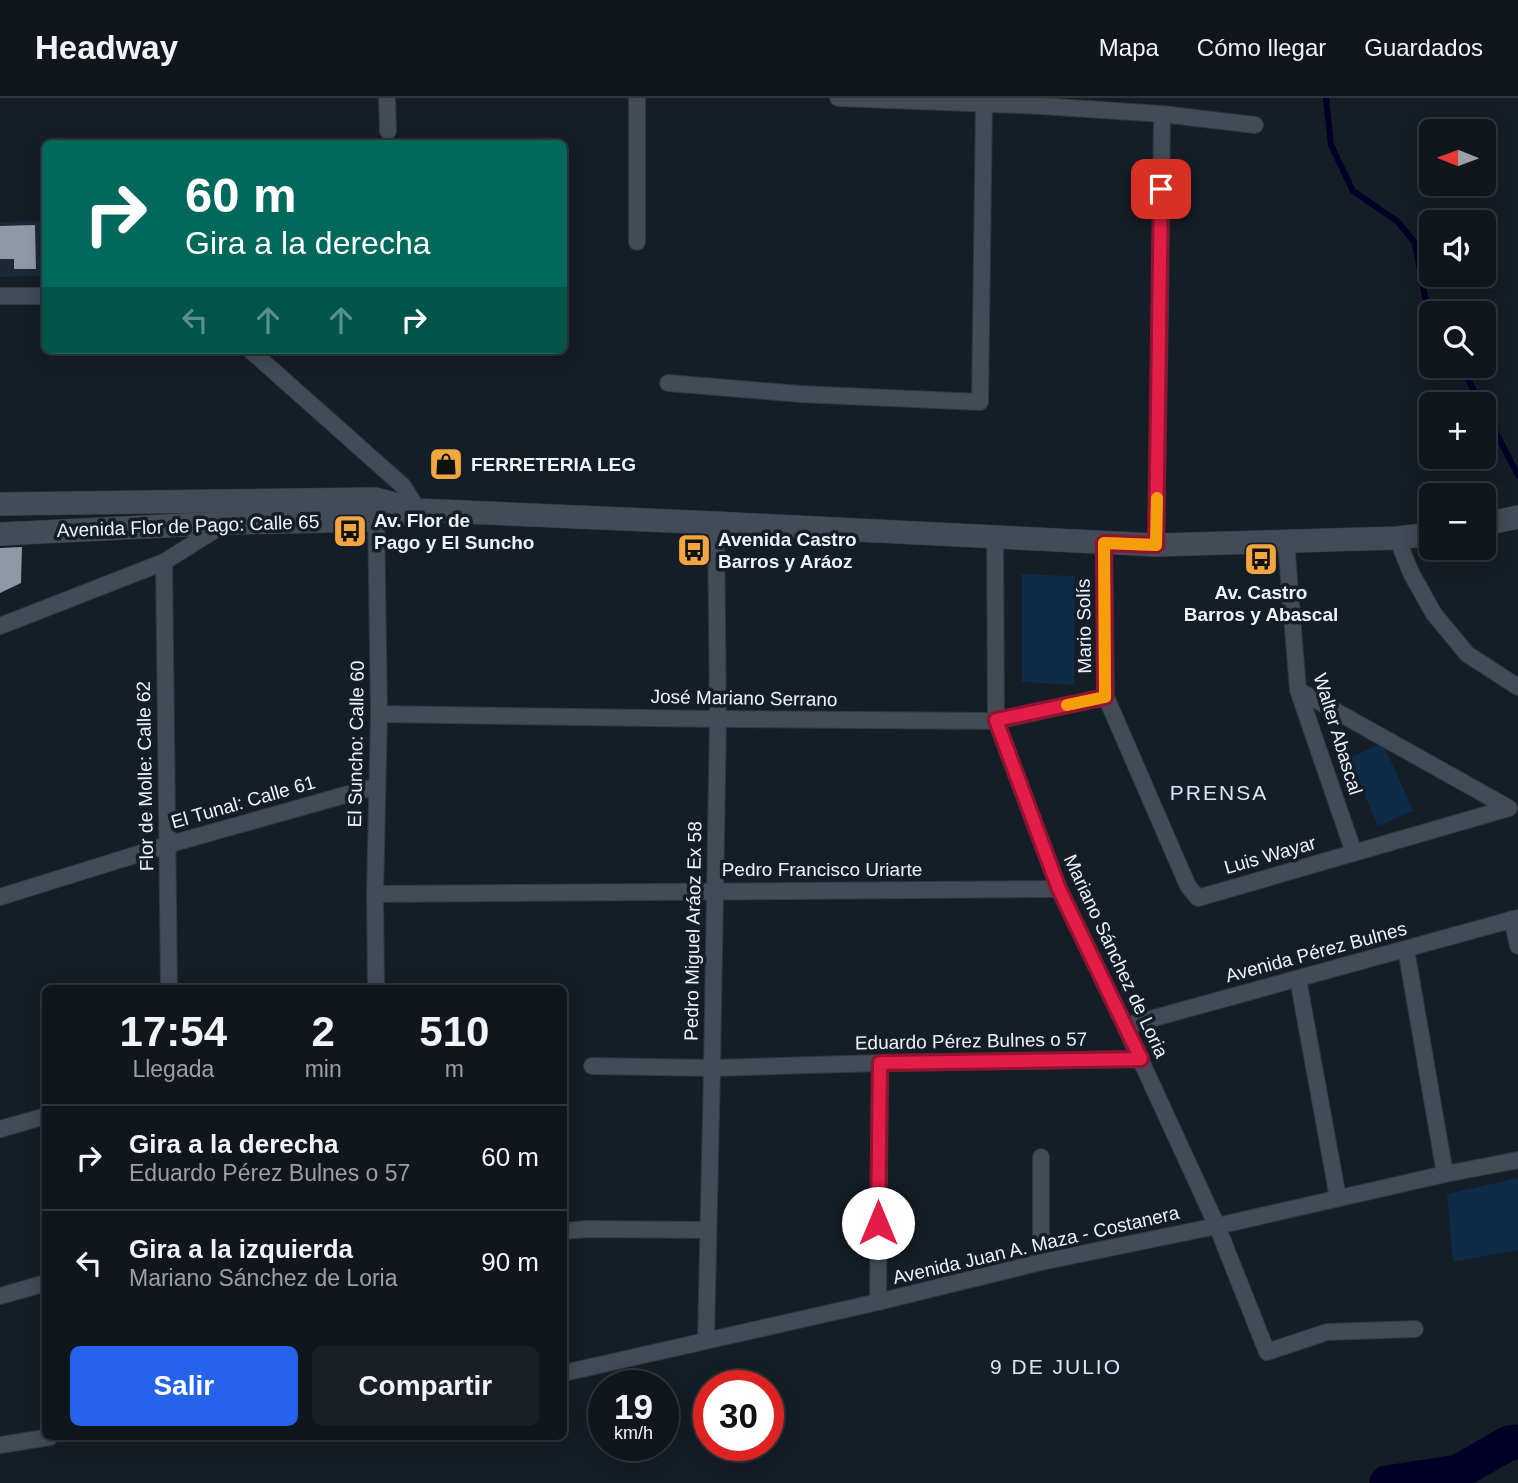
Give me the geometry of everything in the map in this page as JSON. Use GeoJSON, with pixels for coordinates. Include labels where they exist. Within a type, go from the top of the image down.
{"type":"FeatureCollection","features":[{"type":"Feature","properties":{"kind":"street"},"geometry":{"type":"LineString","coordinates":[[387,98],[388,131]]}},
{"type":"Feature","properties":{"kind":"street"},"geometry":{"type":"LineString","coordinates":[[637,98],[637,242]]}},
{"type":"Feature","properties":{"kind":"street"},"geometry":{"type":"LineString","coordinates":[[838,98],[984,104],[1040,102],[1255,125]]}},
{"type":"Feature","properties":{"kind":"street"},"geometry":{"type":"LineString","coordinates":[[668,383],[800,394],[980,402],[984,104]]}},
{"type":"Feature","properties":{"kind":"street"},"geometry":{"type":"LineString","coordinates":[[1156,545],[1162,114]]}},
{"type":"Feature","properties":{"kind":"street"},"geometry":{"type":"LineString","coordinates":[[0,296],[42,296]]}},
{"type":"Feature","properties":{"kind":"street"},"geometry":{"type":"LineString","coordinates":[[254,354],[402,486],[418,510]]}},
{"type":"Feature","properties":{"kind":"street","name":"Avenida Flor de Pago: Calle 65"},"geometry":{"type":"LineString","coordinates":[[0,504],[376,509]]}},
{"type":"Feature","properties":{"kind":"street"},"geometry":{"type":"LineString","coordinates":[[376,509],[1156,545],[1419,535]]}},
{"type":"Feature","properties":{"kind":"street","name":"Avenida Flor de Pago: Calle 65"},"geometry":{"type":"LineString","coordinates":[[0,534],[226,523],[376,509]]}},
{"type":"Feature","properties":{"kind":"street","name":"El Suncho: Calle 60"},"geometry":{"type":"LineString","coordinates":[[376,509],[379,714],[376,985]]}},
{"type":"Feature","properties":{"kind":"street"},"geometry":{"type":"LineString","coordinates":[[1496,521],[1516,517]]}},
{"type":"Feature","properties":{"kind":"street"},"geometry":{"type":"LineString","coordinates":[[0,626],[164,562],[226,523]]}},
{"type":"Feature","properties":{"kind":"street","name":"Pedro Miguel Aráoz Ex 58"},"geometry":{"type":"LineString","coordinates":[[706,1340],[718,719],[716,523]]}},
{"type":"Feature","properties":{"kind":"street","name":"Mariano Sánchez de Loria"},"geometry":{"type":"LineString","coordinates":[[995,537],[996,720],[1059,889],[1141,1059],[1217,1227],[1267,1352],[1327,1332],[1415,1329]]}},
{"type":"Feature","properties":{"kind":"street"},"geometry":{"type":"LineString","coordinates":[[1397,538],[1411,573],[1441,623],[1467,654],[1518,687]]}},
{"type":"Feature","properties":{"kind":"street","name":"Walter Abascal"},"geometry":{"type":"LineString","coordinates":[[1286,542],[1298,690],[1354,853]]}},
{"type":"Feature","properties":{"kind":"street","name":"Mario Solís"},"geometry":{"type":"LineString","coordinates":[[1104,543],[1105,697],[1188,886],[1198,898]]}},
{"type":"Feature","properties":{"kind":"street","name":"Flor de Molle: Calle 62"},"geometry":{"type":"LineString","coordinates":[[164,562],[169,985]]}},
{"type":"Feature","properties":{"kind":"street"},"geometry":{"type":"LineString","coordinates":[[1298,690],[1513,810]]}},
{"type":"Feature","properties":{"kind":"street","name":"José Mariano Serrano"},"geometry":{"type":"LineString","coordinates":[[379,714],[996,720],[1105,697]]}},
{"type":"Feature","properties":{"kind":"street","name":"El Tunal: Calle 61"},"geometry":{"type":"LineString","coordinates":[[0,897],[167,845],[377,786]]}},
{"type":"Feature","properties":{"kind":"street","name":"Luis Wayar"},"geometry":{"type":"LineString","coordinates":[[1198,898],[1513,810]]}},
{"type":"Feature","properties":{"kind":"street","name":"Pedro Francisco Uriarte"},"geometry":{"type":"LineString","coordinates":[[376,894],[1059,889]]}},
{"type":"Feature","properties":{"kind":"street"},"geometry":{"type":"LineString","coordinates":[[1515,919],[1518,946]]}},
{"type":"Feature","properties":{"kind":"street","name":"Avenida Pérez Bulnes"},"geometry":{"type":"LineString","coordinates":[[1125,1026],[1515,919]]}},
{"type":"Feature","properties":{"kind":"street"},"geometry":{"type":"LineString","coordinates":[[1406,949],[1445,1174]]}},
{"type":"Feature","properties":{"kind":"street"},"geometry":{"type":"LineString","coordinates":[[1298,979],[1338,1198]]}},
{"type":"Feature","properties":{"kind":"street","name":"Eduardo Pérez Bulnes o 57"},"geometry":{"type":"LineString","coordinates":[[592,1066],[712,1068],[1141,1059]]}},
{"type":"Feature","properties":{"kind":"street"},"geometry":{"type":"LineString","coordinates":[[878,1302],[880,1063]]}},
{"type":"Feature","properties":{"kind":"street"},"geometry":{"type":"LineString","coordinates":[[0,1129],[42,1117]]}},
{"type":"Feature","properties":{"kind":"street"},"geometry":{"type":"LineString","coordinates":[[1041,1157],[1041,1262]]}},
{"type":"Feature","properties":{"kind":"street","name":"Avenida Juan A. Maza - Costanera"},"geometry":{"type":"LineString","coordinates":[[567,1372],[1041,1262],[1217,1227],[1445,1174],[1518,1160]]}},
{"type":"Feature","properties":{"kind":"street"},"geometry":{"type":"LineString","coordinates":[[567,1231],[588,1228],[708,1230]]}},
{"type":"Feature","properties":{"kind":"street"},"geometry":{"type":"LineString","coordinates":[[0,1296],[42,1284]]}},
{"type":"Feature","properties":{"kind":"street"},"geometry":{"type":"LineString","coordinates":[[0,1445],[42,1438]]}},
{"type":"Feature","properties":{"kind":"shaded area"},"geometry":{"type":"Polygon","coordinates":[[[42,221],[42,276],[0,277],[0,222],[42,221]]]}},
{"type":"Feature","properties":{"kind":"shaded area"},"geometry":{"type":"Polygon","coordinates":[[[1022,574],[1075,576],[1074,685],[1022,682],[1022,574]]]}},
{"type":"Feature","properties":{"kind":"shaded area"},"geometry":{"type":"Polygon","coordinates":[[[1383,743],[1413,811],[1378,826],[1349,758],[1383,743]]]}},
{"type":"Feature","properties":{"kind":"shaded area"},"geometry":{"type":"Polygon","coordinates":[[[1518,1178],[1518,1250],[1453,1262],[1447,1194],[1518,1178]]]}},
{"type":"Feature","properties":{"kind":"building"},"geometry":{"type":"Polygon","coordinates":[[[35,225],[36,269],[14,269],[14,259],[0,259],[0,226],[35,225]]]}},
{"type":"Feature","properties":{"kind":"building"},"geometry":{"type":"Polygon","coordinates":[[[22,547],[21,583],[0,593],[0,548],[22,547]]]}},
{"type":"Feature","properties":{"kind":"waterway"},"geometry":{"type":"LineString","coordinates":[[1326,98],[1331,145],[1353,191],[1397,221],[1415,243],[1427,301]]}},
{"type":"Feature","properties":{"kind":"waterway"},"geometry":{"type":"LineString","coordinates":[[1467,378],[1475,392]]}},
{"type":"Feature","properties":{"kind":"waterway"},"geometry":{"type":"LineString","coordinates":[[1496,433],[1518,475]]}},
{"type":"Feature","properties":{"kind":"waterway"},"geometry":{"type":"LineString","coordinates":[[1387,1483],[1458,1472],[1509,1443],[1518,1442]]}},
{"type":"Feature","properties":{"kind":"slow traffic"},"geometry":{"type":"LineString","coordinates":[[1067,705],[1105,697],[1104,543],[1156,545],[1157,498]]}},
{"type":"Feature","properties":{"kind":"place","name":"FERRETERIA LEG"},"geometry":{"type":"Point","coordinates":[446,464]}},
{"type":"Feature","properties":{"kind":"place","name":"Av. Flor de Pago y El Suncho"},"geometry":{"type":"Point","coordinates":[350,531]}},
{"type":"Feature","properties":{"kind":"place","name":"Avenida Castro Barros y Aráoz"},"geometry":{"type":"Point","coordinates":[694,550]}},
{"type":"Feature","properties":{"kind":"place","name":"Av. Castro Barros y Abascal"},"geometry":{"type":"Point","coordinates":[1261,559]}},
{"type":"Feature","properties":{"kind":"district","name":"PRENSA"},"geometry":{"type":"Point","coordinates":[1219,792]}},
{"type":"Feature","properties":{"kind":"district","name":"9 DE JULIO"},"geometry":{"type":"Point","coordinates":[1056,1366]}},
{"type":"Feature","properties":{"kind":"route"},"geometry":{"type":"LineString","coordinates":[[878,1223],[880,1063],[1141,1059],[1059,889],[996,720],[1105,697],[1104,543],[1156,545],[1161,189]]}}]}
